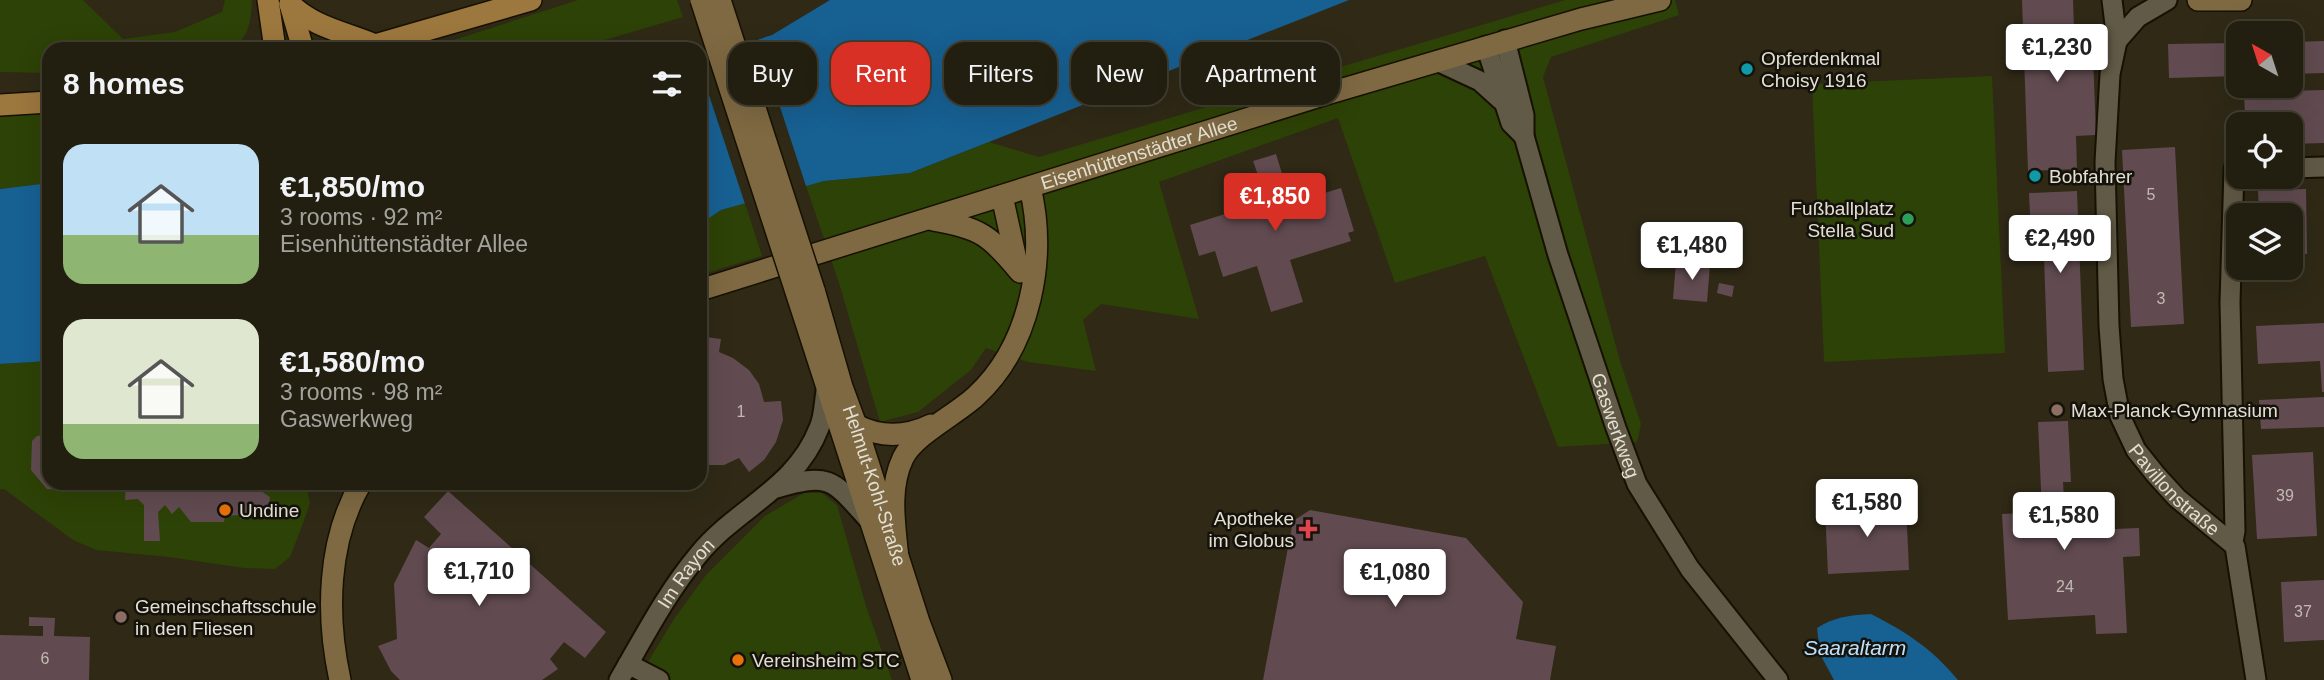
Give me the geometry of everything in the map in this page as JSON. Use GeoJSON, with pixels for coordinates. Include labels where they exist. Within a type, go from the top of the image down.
{"type":"FeatureCollection","features":[{"type":"Feature","properties":{"kind":"main road"},"geometry":{"type":"LineString","coordinates":[[268,0],[274,42]]}},
{"type":"Feature","properties":{"kind":"main road"},"geometry":{"type":"LineString","coordinates":[[385,42],[531,0]]}},
{"type":"Feature","properties":{"kind":"main road"},"geometry":{"type":"LineString","coordinates":[[289,2],[304,17],[319,26],[356,42]]}},
{"type":"Feature","properties":{"kind":"main road"},"geometry":{"type":"LineString","coordinates":[[289,2],[301,42]]}},
{"type":"Feature","properties":{"kind":"main road"},"geometry":{"type":"LineString","coordinates":[[0,105],[42,102]]}},
{"type":"Feature","properties":{"kind":"street"},"geometry":{"type":"LineString","coordinates":[[701,0],[806,294]]}},
{"type":"Feature","properties":{"kind":"street"},"geometry":{"type":"LineString","coordinates":[[720,0],[806,294]]}},
{"type":"Feature","properties":{"kind":"street","name":"Eisenhüttenstädter Allee"},"geometry":{"type":"LineString","coordinates":[[707,288],[1496,43],[1660,0]]}},
{"type":"Feature","properties":{"kind":"street","name":"Pavillonstraße"},"geometry":{"type":"LineString","coordinates":[[2112,0],[2118,41],[2110,74],[2105,162],[2110,339],[2113,379],[2120,416],[2136,450],[2156,475],[2177,498],[2233,542],[2256,680]]}},
{"type":"Feature","properties":{"kind":"street","name":"Pavillonstraße"},"geometry":{"type":"LineString","coordinates":[[2118,41],[2138,17],[2167,0]]}},
{"type":"Feature","properties":{"kind":"street"},"geometry":{"type":"LineString","coordinates":[[2198,0],[2241,0]]}},
{"type":"Feature","properties":{"kind":"street","name":"Gaswerkweg"},"geometry":{"type":"LineString","coordinates":[[1496,43],[1502,101],[1511,124],[1524,136]]}},
{"type":"Feature","properties":{"kind":"street","name":"Gaswerkweg"},"geometry":{"type":"LineString","coordinates":[[1496,43],[1524,115],[1524,136],[1562,266],[1637,484],[1690,569],[1778,680]]}},
{"type":"Feature","properties":{"kind":"street","name":"Gaswerkweg"},"geometry":{"type":"LineString","coordinates":[[1437,61],[1480,81],[1502,101]]}},
{"type":"Feature","properties":{"kind":"street"},"geometry":{"type":"LineString","coordinates":[[2303,168],[2324,167]]}},
{"type":"Feature","properties":{"kind":"street"},"geometry":{"type":"LineString","coordinates":[[898,559],[894,505],[896,474],[904,455],[915,443],[975,397],[1011,352],[1034,286],[1036,269],[1037,227],[1030,187]]}},
{"type":"Feature","properties":{"kind":"street"},"geometry":{"type":"LineString","coordinates":[[2233,189],[2230,302],[2235,531],[2233,542]]}},
{"type":"Feature","properties":{"kind":"street"},"geometry":{"type":"LineString","coordinates":[[1002,196],[1029,299]]}},
{"type":"Feature","properties":{"kind":"street"},"geometry":{"type":"LineString","coordinates":[[928,219],[981,232],[999,246],[1020,272]]}},
{"type":"Feature","properties":{"kind":"street","name":"Helmut-Kohl-Straße"},"geometry":{"type":"LineString","coordinates":[[806,294],[826,391],[922,680]]}},
{"type":"Feature","properties":{"kind":"street","name":"Helmut-Kohl-Straße"},"geometry":{"type":"LineString","coordinates":[[806,294],[856,425],[898,559],[941,680]]}},
{"type":"Feature","properties":{"kind":"street","name":"Im Rayon"},"geometry":{"type":"LineString","coordinates":[[624,672],[679,579],[701,551],[727,526],[776,489],[799,464],[820,426],[826,391]]}},
{"type":"Feature","properties":{"kind":"street"},"geometry":{"type":"LineString","coordinates":[[856,425],[870,432],[894,436],[919,431],[949,417]]}},
{"type":"Feature","properties":{"kind":"street","name":"Im Rayon"},"geometry":{"type":"LineString","coordinates":[[776,489],[803,480],[827,481],[839,486],[868,519]]}},
{"type":"Feature","properties":{"kind":"street"},"geometry":{"type":"LineString","coordinates":[[340,680],[335,658],[331,611],[333,576],[341,532],[358,490]]}},
{"type":"Feature","properties":{"kind":"street"},"geometry":{"type":"LineString","coordinates":[[624,672],[659,680]]}},
{"type":"Feature","properties":{"kind":"green space"},"geometry":{"type":"Polygon","coordinates":[[[0,0],[83,0],[123,39],[175,32],[222,12],[225,0],[252,0],[250,22],[240,42],[42,42],[42,73],[0,72],[0,0]]]}},
{"type":"Feature","properties":{"kind":"green space"},"geometry":{"type":"Polygon","coordinates":[[[578,0],[677,0],[683,17],[598,42],[448,42],[578,0]]]}},
{"type":"Feature","properties":{"kind":"green space"},"geometry":{"type":"Polygon","coordinates":[[[1565,0],[1675,0],[1679,15],[1551,57],[1543,77],[1620,361],[1641,424],[1637,442],[1558,447],[1485,256],[1395,283],[1338,118],[1159,182],[1199,319],[1101,304],[1083,320],[1096,371],[1028,362],[986,348],[971,370],[918,412],[880,422],[839,283],[806,186],[824,181],[910,173],[989,142],[1039,157],[1213,105],[1340,105],[1340,67],[1565,0]]]}},
{"type":"Feature","properties":{"kind":"green space","name":"Fußballplatz Stella Sud"},"geometry":{"type":"Polygon","coordinates":[[[1992,76],[2005,353],[1824,362],[1812,84],[1992,76]]]}},
{"type":"Feature","properties":{"kind":"green space"},"geometry":{"type":"Polygon","coordinates":[[[42,114],[42,184],[0,189],[0,115],[42,114]]]}},
{"type":"Feature","properties":{"kind":"green space"},"geometry":{"type":"Polygon","coordinates":[[[745,203],[762,256],[707,273],[707,219],[721,210],[745,203]]]}},
{"type":"Feature","properties":{"kind":"green space"},"geometry":{"type":"Polygon","coordinates":[[[42,361],[42,490],[307,490],[310,503],[290,557],[275,569],[244,568],[96,550],[73,540],[4,489],[0,489],[0,364],[42,361]]]}},
{"type":"Feature","properties":{"kind":"green space"},"geometry":{"type":"Polygon","coordinates":[[[804,493],[822,493],[837,505],[866,606],[892,680],[637,680],[674,619],[706,575],[765,516],[804,493]]]}},
{"type":"Feature","properties":{"kind":"water"},"geometry":{"type":"Polygon","coordinates":[[[830,0],[1349,0],[1242,42],[1181,42],[1181,66],[1167,72],[1167,42],[1071,42],[1071,105],[1083,105],[910,173],[824,181],[721,210],[707,219],[707,57],[728,50],[728,105],[817,105],[817,42],[751,42],[772,35],[830,0]]]}},
{"type":"Feature","properties":{"kind":"water"},"geometry":{"type":"Polygon","coordinates":[[[42,184],[42,361],[0,364],[0,189],[42,184]]]}},
{"type":"Feature","properties":{"kind":"water","name":"Saaraltarm"},"geometry":{"type":"Polygon","coordinates":[[[1871,614],[1918,642],[1958,680],[1834,680],[1820,654],[1817,628],[1843,617],[1871,614]]]}},
{"type":"Feature","properties":{"kind":"pier"},"geometry":{"type":"Polygon","coordinates":[[[757,37],[759,42],[742,42],[757,37]]]}},
{"type":"Feature","properties":{"kind":"pier"},"geometry":{"type":"Polygon","coordinates":[[[728,47],[728,105],[779,105],[807,189],[746,207],[707,89],[707,54],[728,47]]]}},
{"type":"Feature","properties":{"kind":"building"},"geometry":{"type":"Polygon","coordinates":[[[2022,0],[2073,0],[2074,29],[2092,28],[2096,135],[2076,136],[2077,169],[2028,171],[2022,0]]]}},
{"type":"Feature","properties":{"kind":"building"},"geometry":{"type":"Polygon","coordinates":[[[2324,41],[2324,73],[2303,74],[2303,42],[2324,41]]]}},
{"type":"Feature","properties":{"kind":"building"},"geometry":{"type":"Polygon","coordinates":[[[2226,43],[2226,76],[2169,78],[2168,44],[2226,43]]]}},
{"type":"Feature","properties":{"kind":"building"},"geometry":{"type":"Polygon","coordinates":[[[2324,90],[2324,143],[2303,144],[2303,112],[2245,112],[2244,98],[2303,98],[2303,91],[2324,90]]]}},
{"type":"Feature","properties":{"kind":"building"},"geometry":{"type":"Polygon","coordinates":[[[2175,147],[2184,324],[2131,327],[2122,150],[2175,147]]]}},
{"type":"Feature","properties":{"kind":"building"},"geometry":{"type":"Polygon","coordinates":[[[1276,154],[1291,203],[1341,188],[1354,231],[1348,233],[1351,241],[1290,260],[1303,302],[1271,312],[1257,266],[1223,277],[1215,251],[1199,256],[1190,225],[1257,204],[1249,178],[1258,175],[1253,161],[1276,154]]]}},
{"type":"Feature","properties":{"kind":"building"},"geometry":{"type":"Polygon","coordinates":[[[2306,189],[2307,254],[2303,254],[2303,203],[2259,203],[2258,190],[2306,189]]]}},
{"type":"Feature","properties":{"kind":"building"},"geometry":{"type":"Polygon","coordinates":[[[2077,191],[2084,370],[2048,372],[2044,257],[2032,257],[2029,193],[2077,191]]]}},
{"type":"Feature","properties":{"kind":"building"},"geometry":{"type":"Polygon","coordinates":[[[1676,262],[1710,265],[1707,302],[1673,299],[1676,262]]]}},
{"type":"Feature","properties":{"kind":"building"},"geometry":{"type":"Polygon","coordinates":[[[1719,283],[1734,286],[1732,297],[1717,293],[1719,283]]]}},
{"type":"Feature","properties":{"kind":"building"},"geometry":{"type":"Polygon","coordinates":[[[2324,323],[2324,392],[2320,361],[2258,364],[2256,326],[2324,323]]]}},
{"type":"Feature","properties":{"kind":"building"},"geometry":{"type":"Polygon","coordinates":[[[707,337],[721,339],[719,352],[749,370],[759,384],[764,402],[781,401],[783,420],[776,442],[764,460],[749,472],[739,458],[724,465],[707,465],[707,337]]]}},
{"type":"Feature","properties":{"kind":"building"},"geometry":{"type":"Polygon","coordinates":[[[2324,397],[2324,427],[2261,429],[2259,400],[2324,397]]]}},
{"type":"Feature","properties":{"kind":"building"},"geometry":{"type":"Polygon","coordinates":[[[2068,421],[2071,482],[2063,482],[2066,531],[2139,528],[2140,556],[2123,557],[2127,633],[2096,634],[2095,615],[2008,620],[2002,514],[2042,512],[2038,422],[2068,421]]]}},
{"type":"Feature","properties":{"kind":"building"},"geometry":{"type":"Polygon","coordinates":[[[42,435],[42,483],[31,470],[32,441],[42,435]]]}},
{"type":"Feature","properties":{"kind":"building"},"geometry":{"type":"Polygon","coordinates":[[[2313,452],[2317,536],[2257,539],[2252,455],[2313,452]]]}},
{"type":"Feature","properties":{"kind":"building","name":"Undine"},"geometry":{"type":"Polygon","coordinates":[[[126,490],[260,490],[270,497],[268,512],[260,517],[248,516],[240,519],[240,515],[225,516],[224,522],[191,522],[179,507],[172,514],[165,505],[158,512],[160,541],[144,541],[144,505],[138,499],[125,500],[126,490]]]}},
{"type":"Feature","properties":{"kind":"building"},"geometry":{"type":"Polygon","coordinates":[[[448,491],[606,632],[585,658],[564,642],[550,659],[558,669],[542,680],[400,680],[391,671],[378,646],[397,639],[394,584],[416,540],[429,548],[441,534],[424,517],[448,491]]]}},
{"type":"Feature","properties":{"kind":"building"},"geometry":{"type":"Polygon","coordinates":[[[1906,504],[1909,570],[1828,574],[1825,508],[1906,504]]]}},
{"type":"Feature","properties":{"kind":"building"},"geometry":{"type":"Polygon","coordinates":[[[1310,510],[1466,538],[1523,602],[1516,639],[1556,646],[1550,680],[1263,680],[1293,521],[1310,510]]]}},
{"type":"Feature","properties":{"kind":"building"},"geometry":{"type":"Polygon","coordinates":[[[2324,580],[2324,640],[2284,642],[2281,582],[2324,580]]]}},
{"type":"Feature","properties":{"kind":"building"},"geometry":{"type":"Polygon","coordinates":[[[29,617],[55,618],[54,636],[90,637],[89,680],[0,680],[0,635],[43,636],[43,626],[29,626],[29,617]]]}},
{"type":"Feature","properties":{"kind":"place","name":"Opferdenkmal Choisy 1916"},"geometry":{"type":"Point","coordinates":[1747,69]}},
{"type":"Feature","properties":{"kind":"place","name":"Bobfahrer"},"geometry":{"type":"Point","coordinates":[2035,176]}},
{"type":"Feature","properties":{"kind":"place","name":"Fußballplatz Stella Sud"},"geometry":{"type":"Point","coordinates":[1908,219]}},
{"type":"Feature","properties":{"kind":"place","name":"Max-Planck-Gymnasium"},"geometry":{"type":"Point","coordinates":[2057,410]}},
{"type":"Feature","properties":{"kind":"place","name":"Undine"},"geometry":{"type":"Point","coordinates":[225,510]}},
{"type":"Feature","properties":{"kind":"place","name":"Apotheke im Globus"},"geometry":{"type":"Point","coordinates":[1308,529]}},
{"type":"Feature","properties":{"kind":"place","name":"Gemeinschaftsschule in den Fliesen"},"geometry":{"type":"Point","coordinates":[121,617]}},
{"type":"Feature","properties":{"kind":"place","name":"Vereinsheim STC"},"geometry":{"type":"Point","coordinates":[738,660]}}]}
